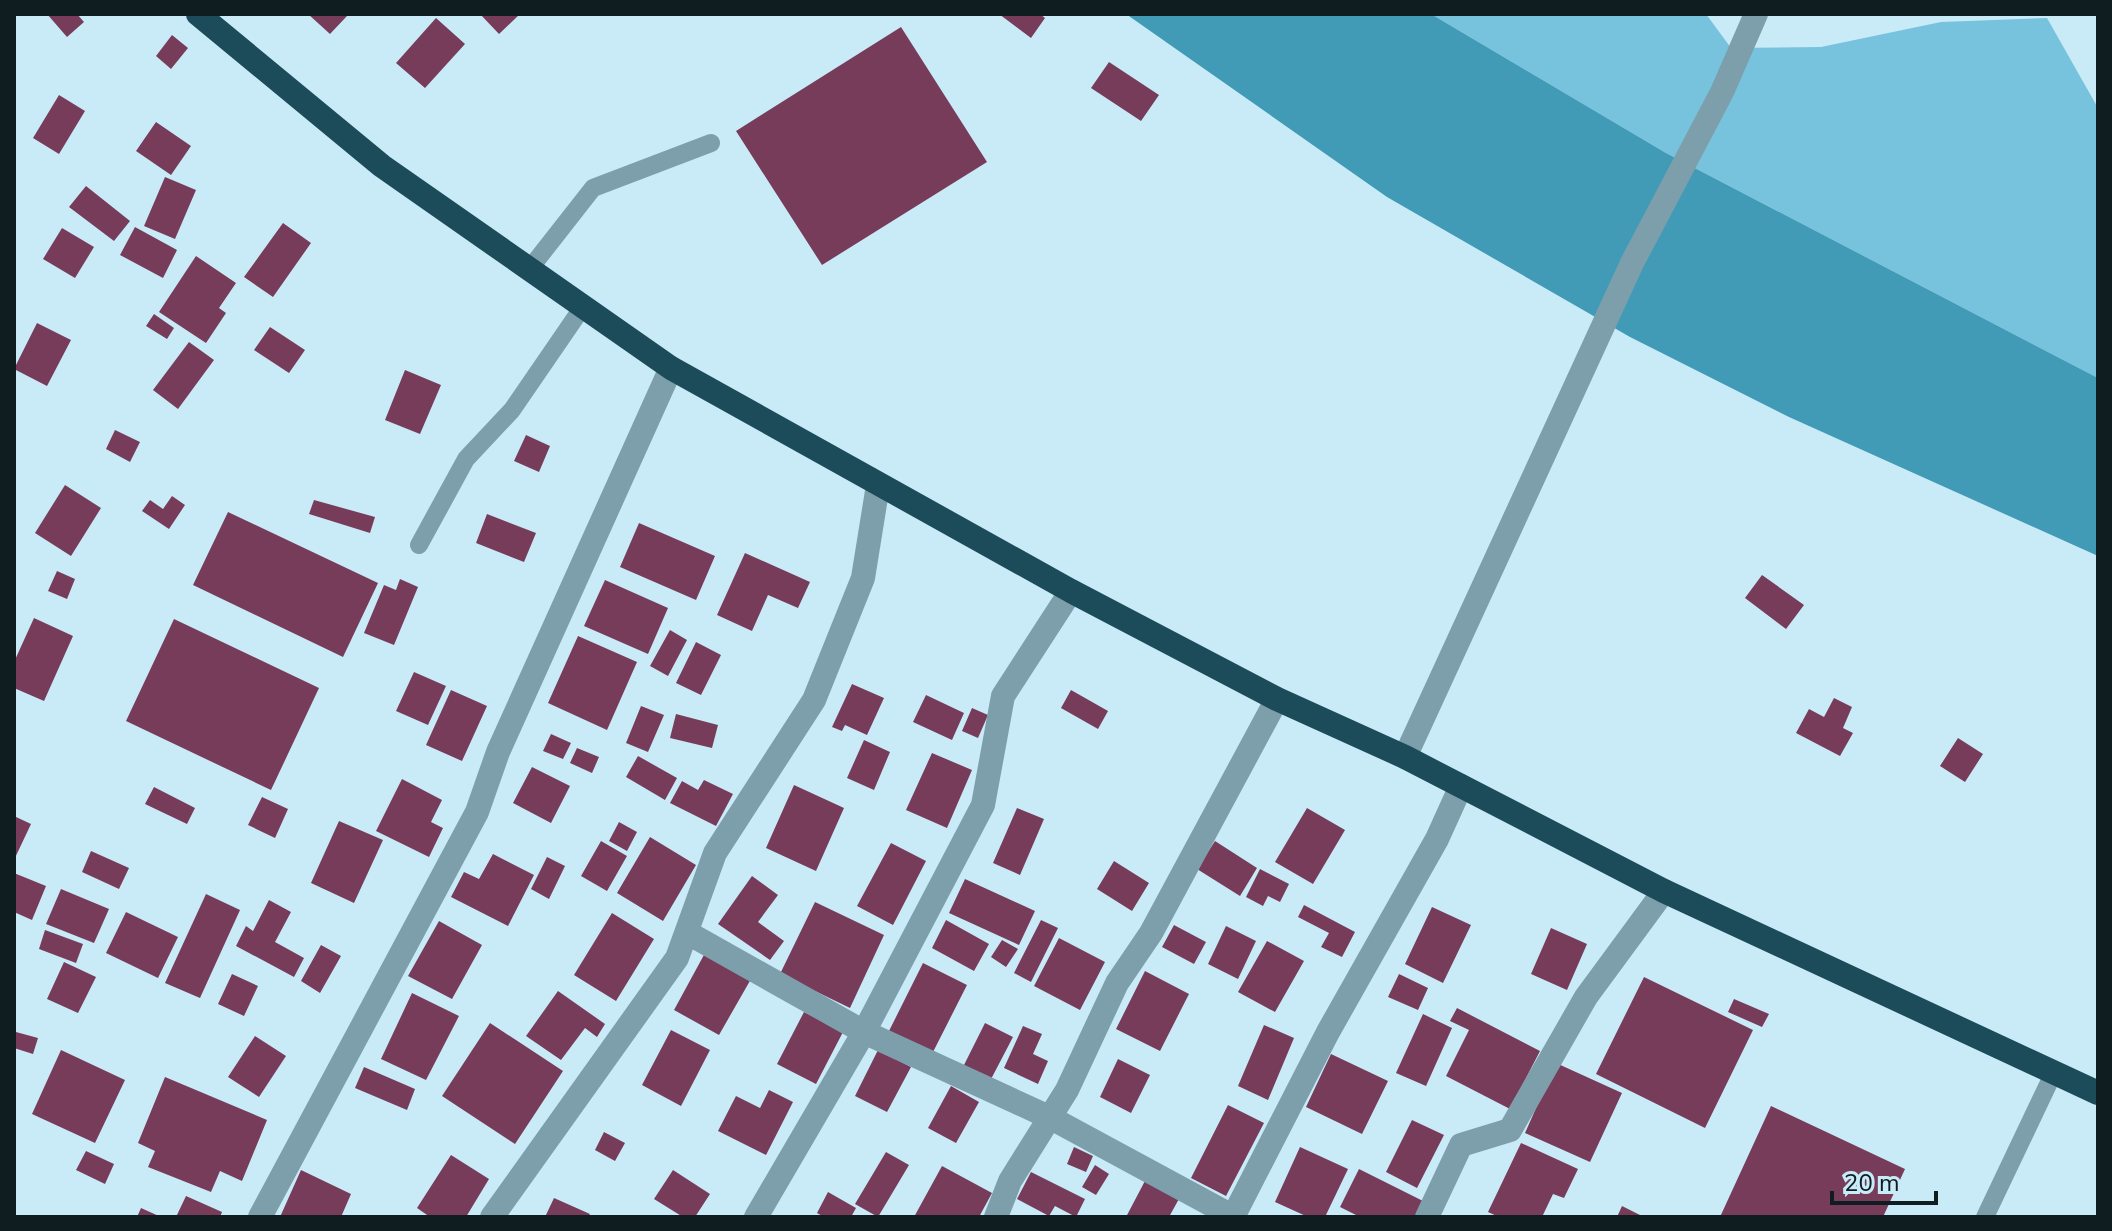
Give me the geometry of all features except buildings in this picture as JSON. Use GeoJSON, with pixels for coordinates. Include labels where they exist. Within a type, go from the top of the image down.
{"type":"FeatureCollection","features":[{"type":"Feature","properties":{"kind":"highway"},"geometry":{"type":"LineString","coordinates":[[207,16],[382,166],[528,271],[671,368],[1071,591],[1277,699],[1405,757],[1664,891],[2098,1093]]}},
{"type":"Feature","properties":{"kind":"street"},"geometry":{"type":"LineString","coordinates":[[1405,757],[1632,263],[1722,92],[1756,14]]}},
{"type":"Feature","properties":{"kind":"street"},"geometry":{"type":"LineString","coordinates":[[260,1217],[477,812],[505,738],[671,368]]}},
{"type":"Feature","properties":{"kind":"street"},"geometry":{"type":"LineString","coordinates":[[492,1217],[677,958],[715,853],[814,700],[863,578],[878,485]]}},
{"type":"Feature","properties":{"kind":"street"},"geometry":{"type":"LineString","coordinates":[[756,1217],[864,1032],[983,805],[1003,696],[1071,591]]}},
{"type":"Feature","properties":{"kind":"street"},"geometry":{"type":"LineString","coordinates":[[996,1217],[1010,1181],[1051,1118],[1117,983],[1151,933],[1277,699]]}},
{"type":"Feature","properties":{"kind":"street"},"geometry":{"type":"LineString","coordinates":[[688,933],[864,1032],[1051,1118],[1233,1217],[1328,1032],[1437,839],[1461,786]]}},
{"type":"Feature","properties":{"kind":"street"},"geometry":{"type":"LineString","coordinates":[[1427,1217],[1461,1145],[1510,1130],[1586,997],[1664,891]]}},
{"type":"Feature","properties":{"kind":"lane"},"geometry":{"type":"LineString","coordinates":[[528,271],[593,188],[711,143]]}},
{"type":"Feature","properties":{"kind":"lane"},"geometry":{"type":"LineString","coordinates":[[419,545],[466,459],[512,410],[582,308]]}},
{"type":"Feature","properties":{"kind":"lane"},"geometry":{"type":"LineString","coordinates":[[1985,1217],[2054,1072]]}},
{"type":"Feature","properties":{"kind":"shaded area"},"geometry":{"type":"Polygon","coordinates":[[[1126,14],[1431,14],[1666,153],[2098,378],[2098,556],[1789,417],[1630,337],[1387,197],[1126,14]]]}},
{"type":"Feature","properties":{"kind":"shaded area"},"geometry":{"type":"Polygon","coordinates":[[[1431,14],[1706,14],[1731,48],[1821,47],[1941,22],[2047,18],[2098,108],[2098,378],[1666,153],[1431,14]]]}}]}
